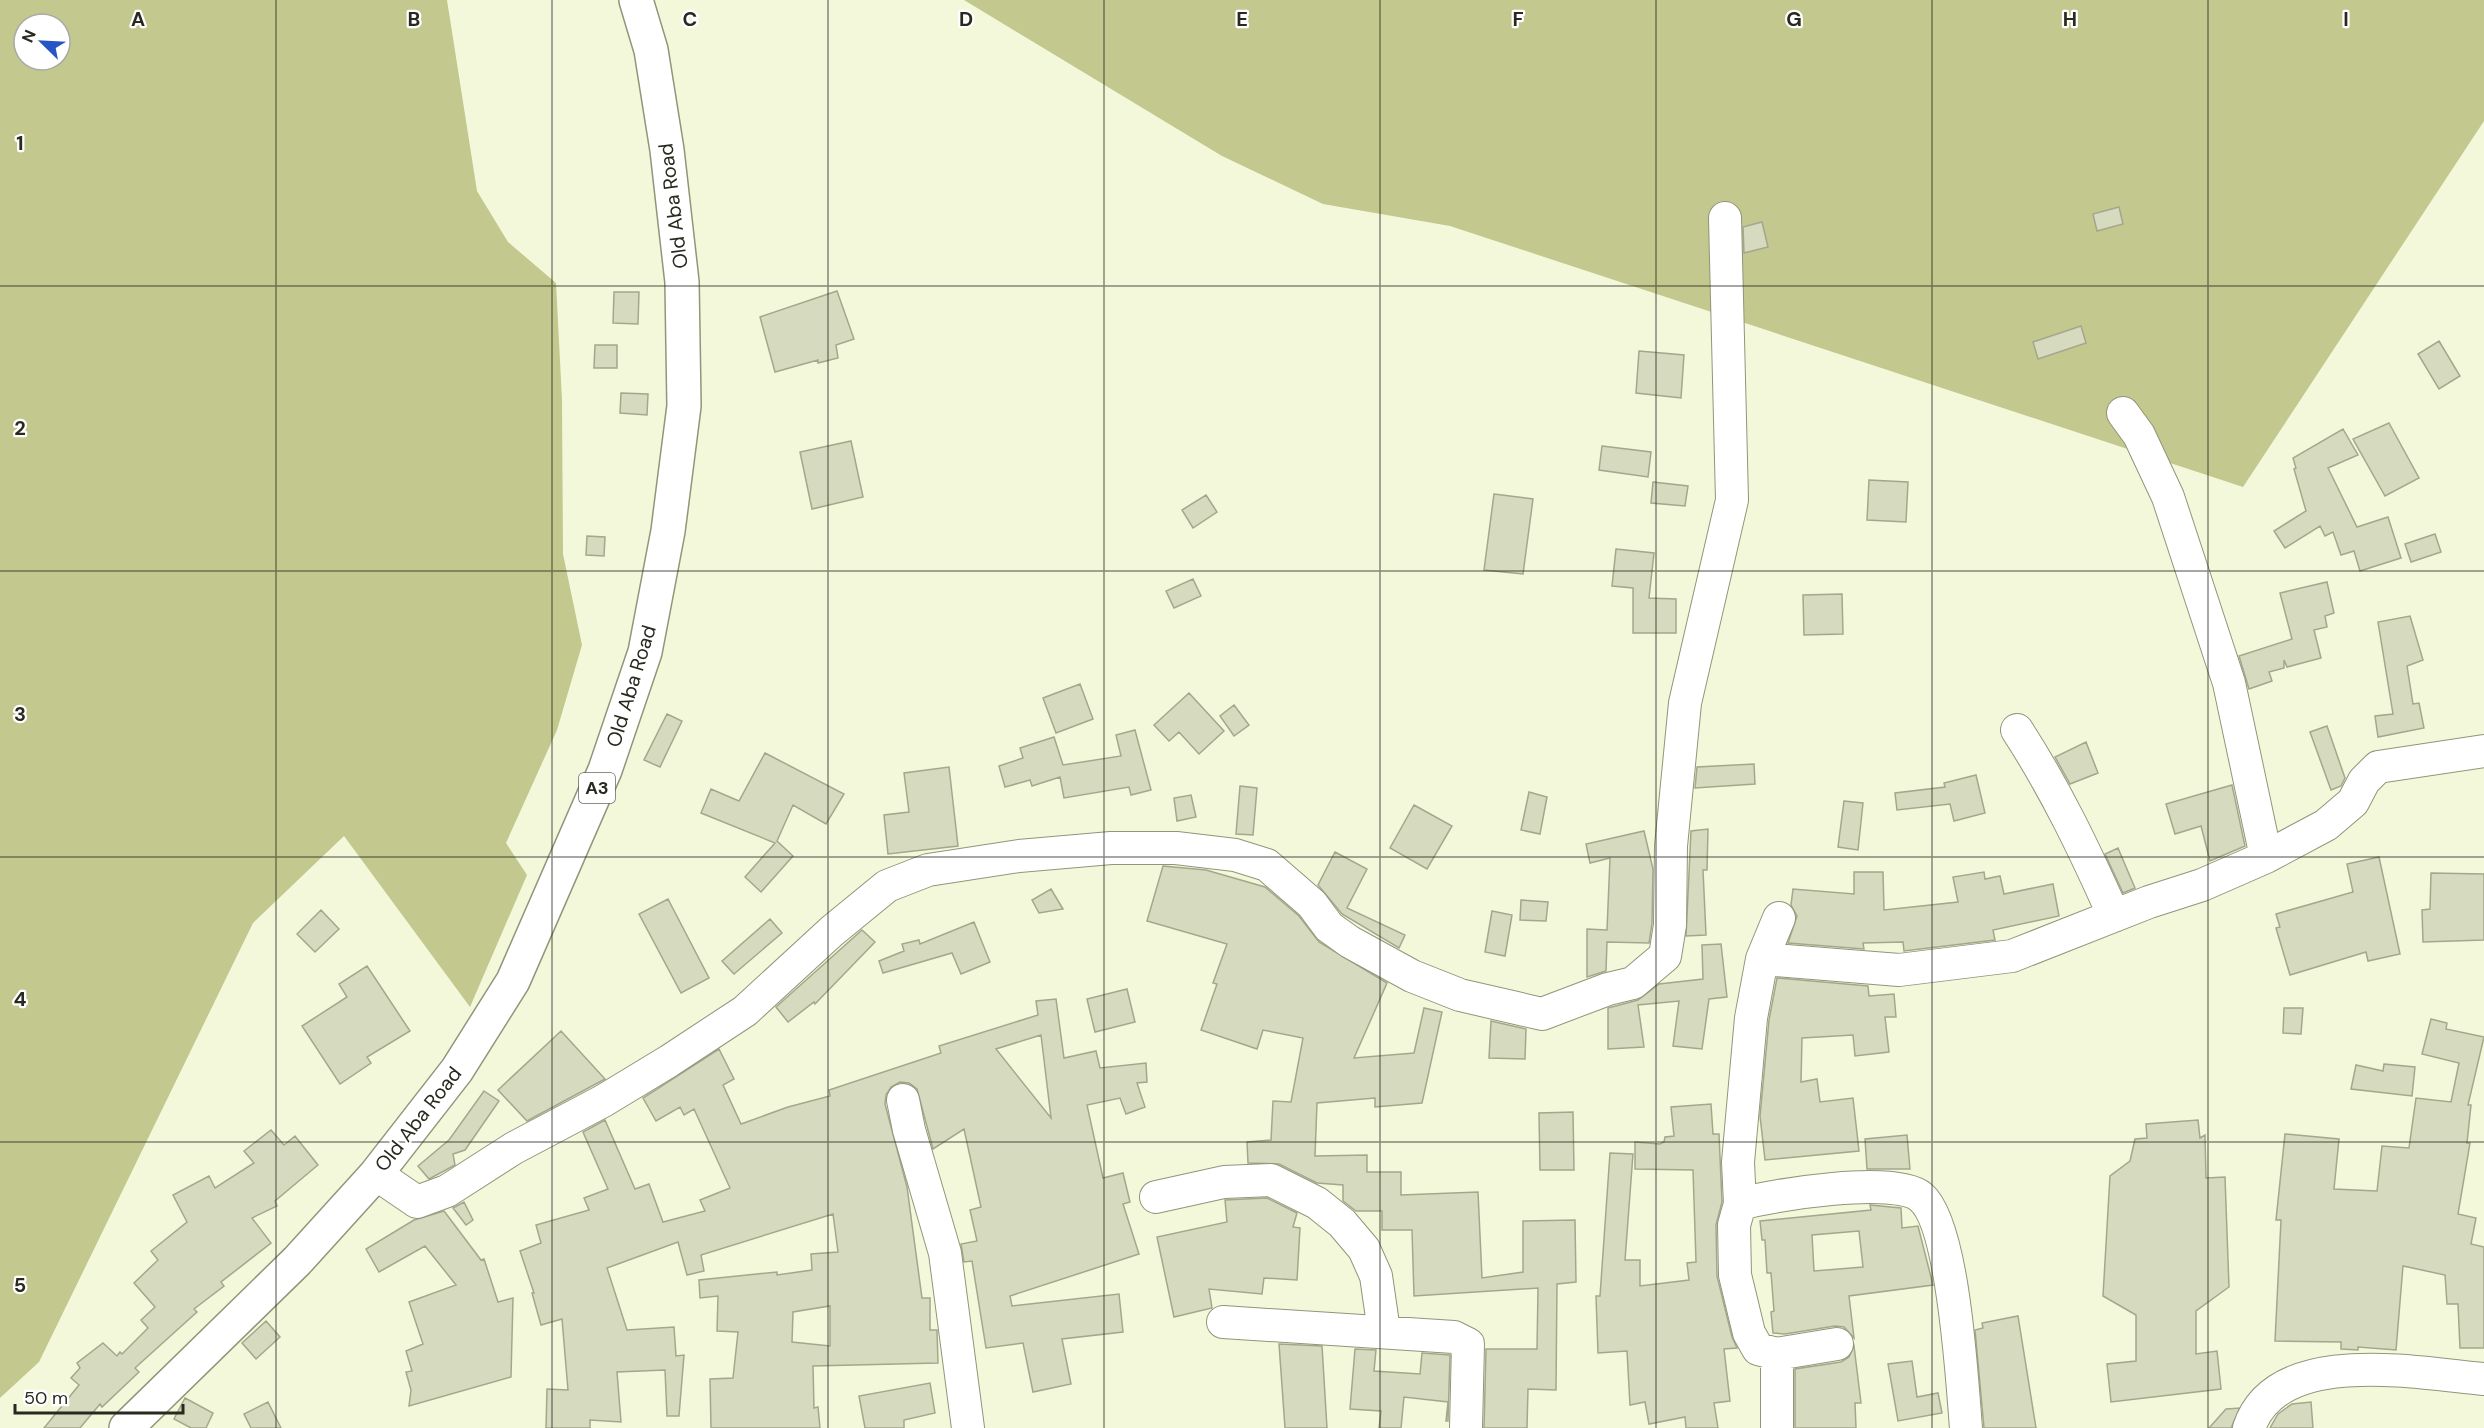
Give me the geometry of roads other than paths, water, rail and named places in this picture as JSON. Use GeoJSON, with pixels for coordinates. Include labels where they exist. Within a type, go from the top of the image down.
{"type":"FeatureCollection","features":[{"type":"Feature","properties":{"kind":"main road","name":"Old Aba Road"},"geometry":{"type":"LineString","coordinates":[[126,1428],[297,1261],[376,1174],[457,1070],[513,981],[605,770],[645,652],[668,531],[684,406],[682,282],[667,150],[651,50],[636,0]]}},
{"type":"Feature","properties":{"kind":"street"},"geometry":{"type":"LineString","coordinates":[[376,1174],[417,1202],[447,1191],[514,1148],[631,1084],[745,1011],[832,931],[887,886],[928,870],[1019,856],[1111,848],[1176,848],[1235,855],[1267,865],[1312,904],[1329,927],[1381,960],[1460,995],[1542,1014],[1608,989],[1633,983],[1665,956],[1670,925],[1671,846],[1685,703],[1732,500],[1725,218]]}},
{"type":"Feature","properties":{"kind":"street"},"geometry":{"type":"LineString","coordinates":[[2123,412],[2139,435],[2168,497],[2229,683],[2266,857]]}},
{"type":"Feature","properties":{"kind":"street"},"geometry":{"type":"LineString","coordinates":[[2017,730],[2048,777],[2079,837],[2114,916]]}},
{"type":"Feature","properties":{"kind":"street"},"geometry":{"type":"LineString","coordinates":[[1762,959],[1899,970],[2012,956],[2202,885],[2266,857],[2326,825],[2353,802],[2364,781],[2378,766],[2484,751]]}},
{"type":"Feature","properties":{"kind":"street"},"geometry":{"type":"LineString","coordinates":[[1779,918],[1762,959],[1751,1018],[1740,1127],[1738,1162],[1740,1204],[1734,1226],[1735,1275],[1749,1333],[1758,1349],[1776,1354],[1837,1344]]}},
{"type":"Feature","properties":{"kind":"street"},"geometry":{"type":"LineString","coordinates":[[903,1100],[909,1130],[945,1253],[968,1428]]}},
{"type":"Feature","properties":{"kind":"street"},"geometry":{"type":"LineString","coordinates":[[1156,1197],[1224,1182],[1270,1180],[1317,1203],[1342,1223],[1364,1249],[1376,1276],[1384,1331]]}},
{"type":"Feature","properties":{"kind":"street"},"geometry":{"type":"LineString","coordinates":[[1740,1204],[1763,1198],[1840,1188],[1904,1188],[1920,1196],[1933,1211],[1947,1267],[1958,1327],[1966,1428]]}},
{"type":"Feature","properties":{"kind":"street"},"geometry":{"type":"LineString","coordinates":[[1223,1322],[1454,1337],[1468,1344],[1466,1428]]}},
{"type":"Feature","properties":{"kind":"street"},"geometry":{"type":"LineString","coordinates":[[1776,1354],[1777,1428]]}},
{"type":"Feature","properties":{"kind":"street"},"geometry":{"type":"LineString","coordinates":[[2249,1428],[2254,1415],[2273,1392],[2306,1376],[2372,1370],[2484,1379]]}}]}
